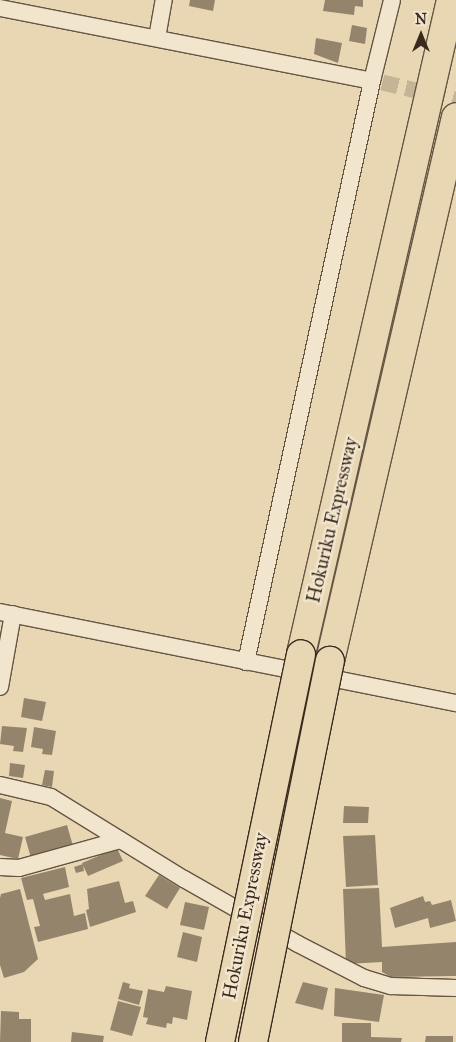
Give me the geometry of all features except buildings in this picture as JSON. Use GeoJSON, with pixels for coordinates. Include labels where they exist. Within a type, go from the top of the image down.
{"type":"FeatureCollection","features":[{"type":"Feature","properties":{"kind":"highway","name":"Hokuriku Expressway"},"geometry":{"type":"LineString","coordinates":[[220,1042],[301,654],[451,0]]}},
{"type":"Feature","properties":{"kind":"highway","name":"Hokuriku Expressway"},"geometry":{"type":"LineString","coordinates":[[252,1042],[330,661],[456,117]]}},
{"type":"Feature","properties":{"kind":"street"},"geometry":{"type":"LineString","coordinates":[[157,38],[164,0]]}},
{"type":"Feature","properties":{"kind":"street"},"geometry":{"type":"LineString","coordinates":[[246,662],[372,81],[392,0]]}},
{"type":"Feature","properties":{"kind":"street"},"geometry":{"type":"LineString","coordinates":[[0,8],[372,81]]}},
{"type":"Feature","properties":{"kind":"street"},"geometry":{"type":"LineString","coordinates":[[350,74],[372,81]]}},
{"type":"Feature","properties":{"kind":"street"},"geometry":{"type":"LineString","coordinates":[[0,686],[6,613],[456,703]]}},
{"type":"Feature","properties":{"kind":"street"},"geometry":{"type":"LineString","coordinates":[[0,785],[51,797],[120,840],[298,944],[364,978],[391,986],[456,988]]}},
{"type":"Feature","properties":{"kind":"street"},"geometry":{"type":"LineString","coordinates":[[0,867],[19,868],[120,840]]}},
{"type":"Feature","properties":{"kind":"tunnel"},"geometry":{"type":"LineString","coordinates":[[359,77],[456,100]]}}]}
